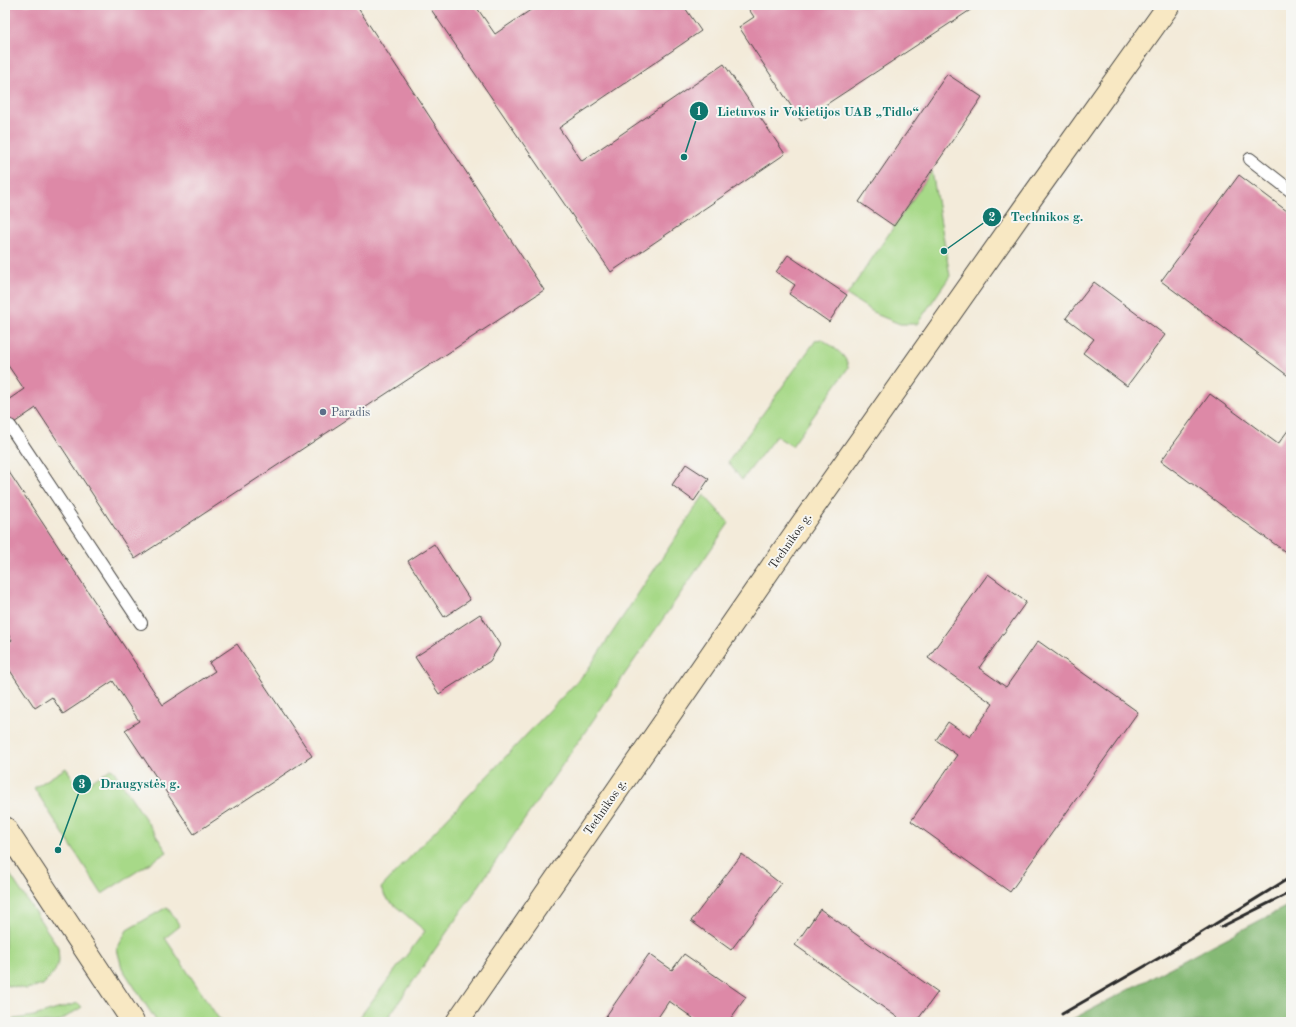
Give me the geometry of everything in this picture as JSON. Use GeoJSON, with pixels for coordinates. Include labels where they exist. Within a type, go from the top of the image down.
{"type":"FeatureCollection","features":[{"type":"Feature","properties":{"kind":"street","name":"Technikos g."},"geometry":{"type":"LineString","coordinates":[[457,1022],[782,552],[1169,5]]}},
{"type":"Feature","properties":{"kind":"street"},"geometry":{"type":"LineString","coordinates":[[5,828],[133,1022]]}},
{"type":"Feature","properties":{"kind":"lane"},"geometry":{"type":"LineString","coordinates":[[1250,159],[1291,191]]}},
{"type":"Feature","properties":{"kind":"lane"},"geometry":{"type":"LineString","coordinates":[[10,426],[141,623]]}},
{"type":"Feature","properties":{"kind":"green space"},"geometry":{"type":"Polygon","coordinates":[[[932,171],[950,276],[917,324],[900,324],[878,315],[847,295],[932,171]]]}},
{"type":"Feature","properties":{"kind":"green space"},"geometry":{"type":"Polygon","coordinates":[[[822,339],[842,355],[848,368],[792,446],[776,436],[742,480],[728,462],[816,340],[822,339]]]}},
{"type":"Feature","properties":{"kind":"green space"},"geometry":{"type":"Polygon","coordinates":[[[704,495],[729,523],[385,1022],[356,1022],[425,931],[386,898],[381,888],[586,672],[704,495]]]}},
{"type":"Feature","properties":{"kind":"green space"},"geometry":{"type":"Polygon","coordinates":[[[66,768],[80,789],[112,768],[167,852],[102,894],[34,788],[66,768]]]}},
{"type":"Feature","properties":{"kind":"green space"},"geometry":{"type":"Polygon","coordinates":[[[5,867],[58,947],[59,961],[55,971],[43,985],[26,989],[5,985],[5,867]]]}},
{"type":"Feature","properties":{"kind":"green space"},"geometry":{"type":"Polygon","coordinates":[[[1291,904],[1291,1022],[1067,1022],[1291,904]]]}},
{"type":"Feature","properties":{"kind":"green space"},"geometry":{"type":"Polygon","coordinates":[[[167,907],[180,926],[165,938],[221,1022],[157,1022],[122,968],[117,949],[127,930],[167,907]]]}},
{"type":"Feature","properties":{"kind":"green space"},"geometry":{"type":"Polygon","coordinates":[[[78,1003],[82,1007],[58,1022],[5,1022],[5,1019],[9,1020],[34,1016],[78,1003]]]}},
{"type":"Feature","properties":{"kind":"building"},"geometry":{"type":"Polygon","coordinates":[[[5,5],[356,5],[544,290],[135,559],[36,408],[5,429],[5,402],[24,389],[5,361],[5,5]]]}},
{"type":"Feature","properties":{"kind":"building"},"geometry":{"type":"Polygon","coordinates":[[[428,5],[475,5],[495,34],[538,5],[683,5],[701,31],[559,128],[582,161],[724,64],[785,154],[611,272],[428,5]]]}},
{"type":"Feature","properties":{"kind":"building"},"geometry":{"type":"Polygon","coordinates":[[[746,5],[978,5],[801,121],[739,27],[754,17],[746,5]]]}},
{"type":"Feature","properties":{"kind":"building"},"geometry":{"type":"Polygon","coordinates":[[[947,74],[982,97],[894,226],[859,202],[947,74]]]}},
{"type":"Feature","properties":{"kind":"building"},"geometry":{"type":"Polygon","coordinates":[[[1239,175],[1291,214],[1291,378],[1161,281],[1239,175]]]}},
{"type":"Feature","properties":{"kind":"building"},"geometry":{"type":"Polygon","coordinates":[[[788,255],[847,295],[829,322],[789,294],[795,285],[776,272],[788,255]]]}},
{"type":"Feature","properties":{"kind":"building"},"geometry":{"type":"Polygon","coordinates":[[[1094,282],[1165,335],[1127,386],[1083,353],[1094,339],[1066,318],[1094,282]]]}},
{"type":"Feature","properties":{"kind":"building"},"geometry":{"type":"Polygon","coordinates":[[[1210,394],[1278,444],[1289,429],[1291,430],[1291,556],[1161,461],[1210,394]]]}},
{"type":"Feature","properties":{"kind":"building"},"geometry":{"type":"Polygon","coordinates":[[[686,464],[709,479],[694,501],[672,485],[686,464]]]}},
{"type":"Feature","properties":{"kind":"building"},"geometry":{"type":"Polygon","coordinates":[[[5,466],[163,705],[215,671],[209,663],[237,644],[312,756],[194,834],[125,730],[139,721],[113,681],[63,714],[52,697],[35,708],[5,663],[5,645],[12,640],[5,630],[5,466]]]}},
{"type":"Feature","properties":{"kind":"building"},"geometry":{"type":"Polygon","coordinates":[[[434,544],[470,600],[444,617],[408,561],[434,544]]]}},
{"type":"Feature","properties":{"kind":"building"},"geometry":{"type":"Polygon","coordinates":[[[988,574],[1026,602],[979,668],[1006,687],[1038,641],[1138,712],[1010,892],[911,821],[957,755],[936,740],[948,722],[970,737],[993,704],[928,658],[988,574]]]}},
{"type":"Feature","properties":{"kind":"building"},"geometry":{"type":"Polygon","coordinates":[[[480,614],[500,645],[490,661],[439,694],[415,657],[480,614]]]}},
{"type":"Feature","properties":{"kind":"building"},"geometry":{"type":"Polygon","coordinates":[[[742,854],[781,884],[731,950],[691,921],[742,854]]]}},
{"type":"Feature","properties":{"kind":"building"},"geometry":{"type":"Polygon","coordinates":[[[820,909],[938,992],[916,1022],[904,1022],[795,945],[820,909]]]}},
{"type":"Feature","properties":{"kind":"building"},"geometry":{"type":"Polygon","coordinates":[[[649,954],[672,970],[684,954],[746,997],[728,1022],[690,1022],[693,1018],[669,1001],[655,1022],[602,1022],[649,954]]]}},
{"type":"Feature","properties":{"kind":"railway"},"geometry":{"type":"LineString","coordinates":[[1062,1014],[1173,950],[1291,877]]}},
{"type":"Feature","properties":{"kind":"railway"},"geometry":{"type":"LineString","coordinates":[[1221,927],[1291,892]]}},
{"type":"Feature","properties":{"kind":"place","name":"Lietuvos ir Vokietijos UAB „Tidlo“"},"geometry":{"type":"Point","coordinates":[684,157]}},
{"type":"Feature","properties":{"kind":"place","name":"Technikos g."},"geometry":{"type":"Point","coordinates":[944,251]}},
{"type":"Feature","properties":{"kind":"place","name":"Paradis"},"geometry":{"type":"Point","coordinates":[323,412]}},
{"type":"Feature","properties":{"kind":"place","name":"Draugystės g."},"geometry":{"type":"Point","coordinates":[58,850]}}]}
